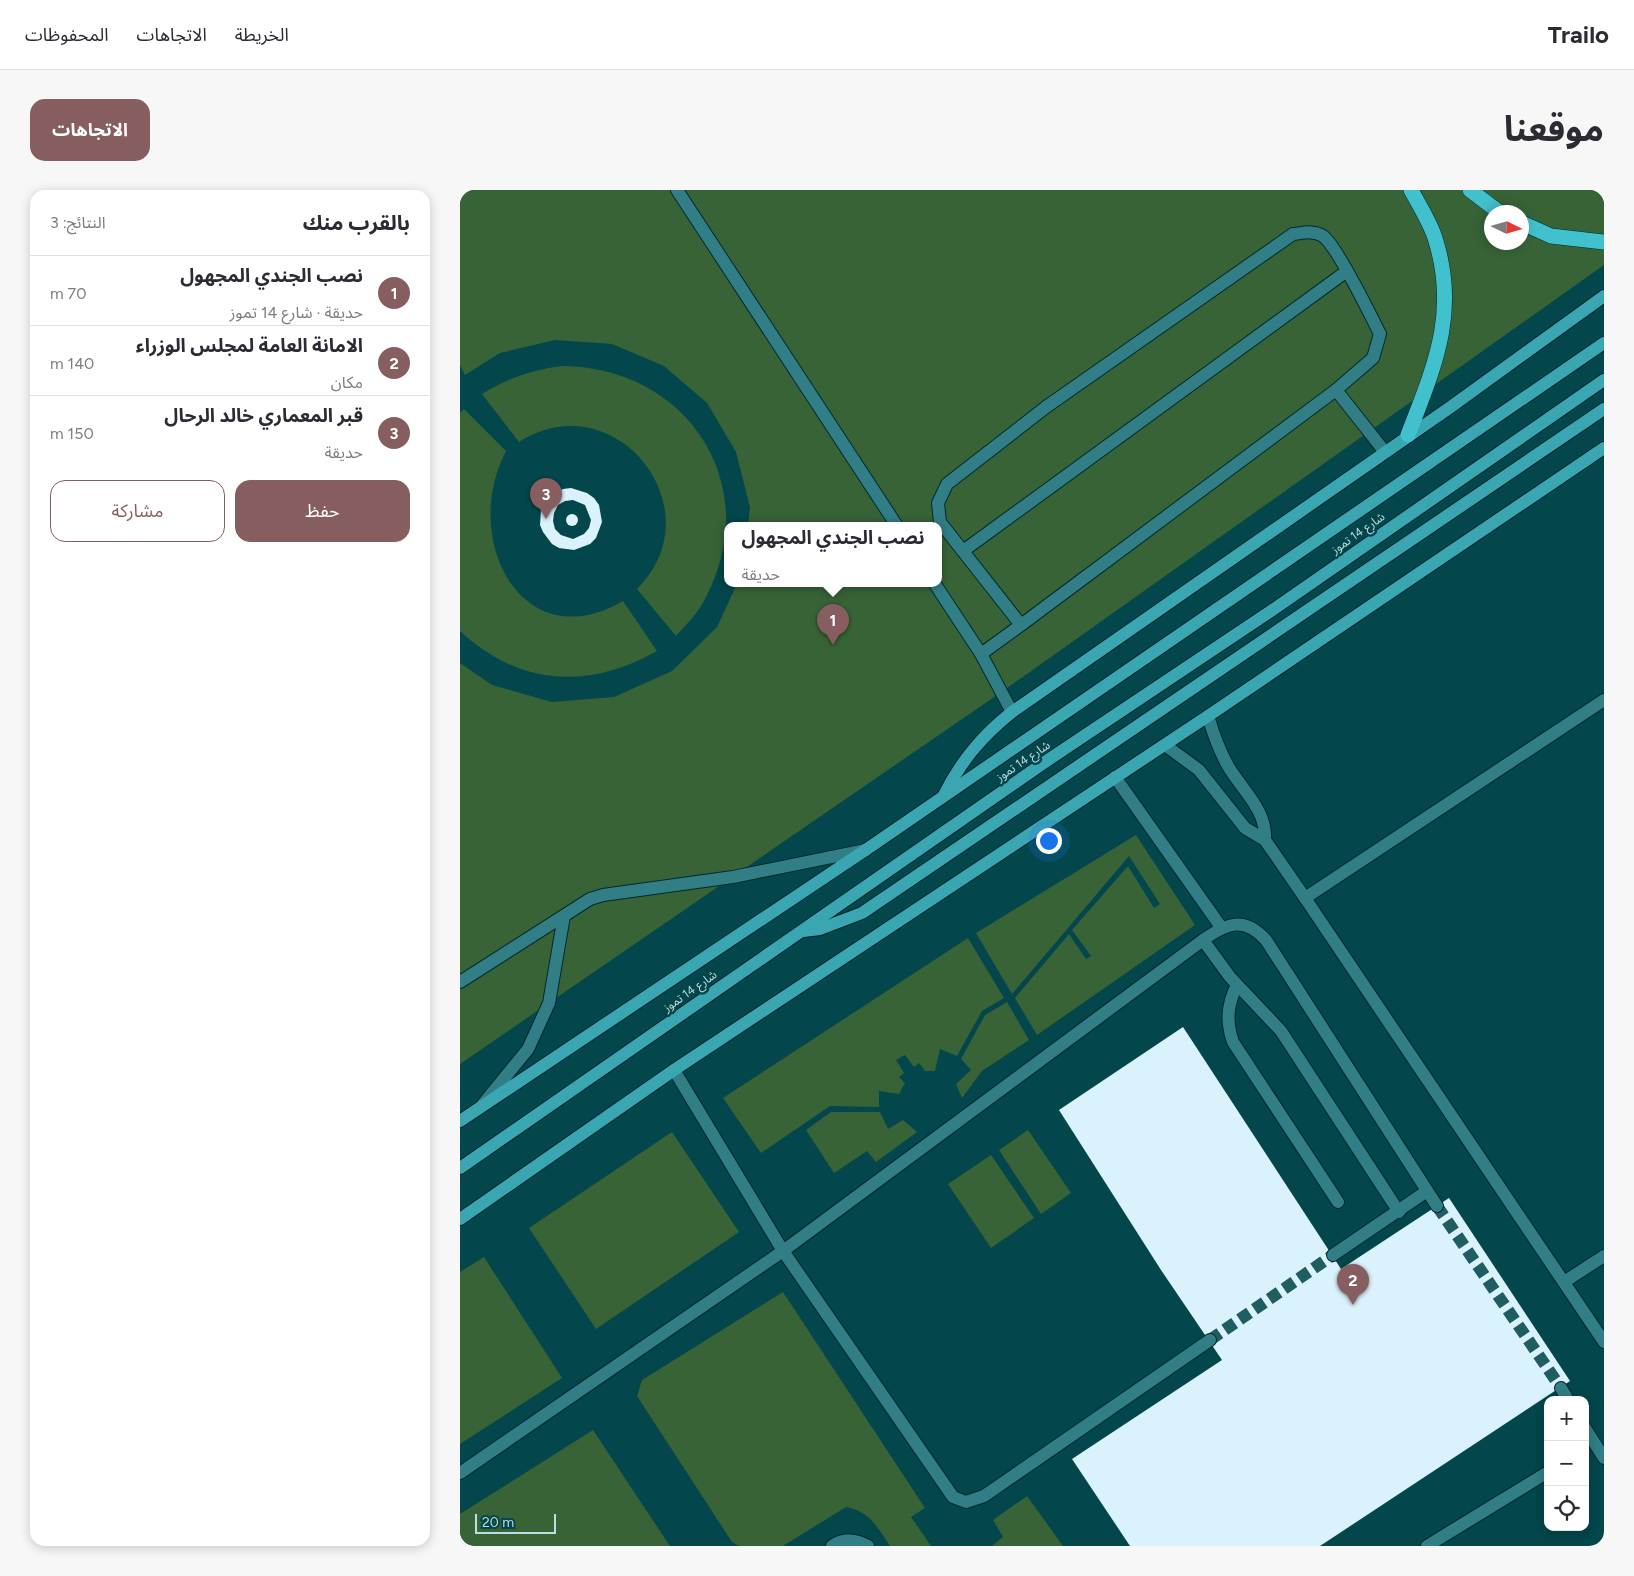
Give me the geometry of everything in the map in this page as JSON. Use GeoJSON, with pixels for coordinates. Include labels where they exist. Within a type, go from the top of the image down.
{"type":"FeatureCollection","features":[{"type":"Feature","properties":{"kind":"highway"},"geometry":{"type":"LineString","coordinates":[[1408,435],[1430,379],[1442,336],[1446,290],[1435,237],[1411,190]]}},
{"type":"Feature","properties":{"kind":"highway"},"geometry":{"type":"LineString","coordinates":[[1470,190],[1490,205]]}},
{"type":"Feature","properties":{"kind":"highway"},"geometry":{"type":"LineString","coordinates":[[1529,227],[1551,236],[1604,242]]}},
{"type":"Feature","properties":{"kind":"main road"},"geometry":{"type":"LineString","coordinates":[[942,798],[955,773],[971,750],[990,730],[1012,712],[1385,452],[1604,296]]}},
{"type":"Feature","properties":{"kind":"main road","name":"شارع 14 تموز"},"geometry":{"type":"LineString","coordinates":[[460,1121],[942,798],[1604,343]]}},
{"type":"Feature","properties":{"kind":"main road","name":"شارع 14 تموز"},"geometry":{"type":"LineString","coordinates":[[460,1168],[1045,762],[1270,611],[1604,380]]}},
{"type":"Feature","properties":{"kind":"main road"},"geometry":{"type":"LineString","coordinates":[[801,931],[820,929],[862,913],[1604,408]]}},
{"type":"Feature","properties":{"kind":"main road"},"geometry":{"type":"LineString","coordinates":[[460,1219],[674,1070],[1208,716],[1604,448]]}},
{"type":"Feature","properties":{"kind":"lane"},"geometry":{"type":"LineString","coordinates":[[676,190],[894,522]]}},
{"type":"Feature","properties":{"kind":"lane"},"geometry":{"type":"LineString","coordinates":[[940,522],[938,503],[947,484],[1046,407],[1293,234],[1310,232],[1324,237],[1347,271],[1380,334],[1373,358],[1336,390],[981,654]]}},
{"type":"Feature","properties":{"kind":"lane"},"geometry":{"type":"LineString","coordinates":[[963,551],[1347,271]]}},
{"type":"Feature","properties":{"kind":"lane"},"geometry":{"type":"LineString","coordinates":[[1336,390],[1385,452]]}},
{"type":"Feature","properties":{"kind":"lane"},"geometry":{"type":"LineString","coordinates":[[942,525],[1022,625]]}},
{"type":"Feature","properties":{"kind":"lane"},"geometry":{"type":"LineString","coordinates":[[937,587],[981,654],[1012,712]]}},
{"type":"Feature","properties":{"kind":"lane"},"geometry":{"type":"LineString","coordinates":[[1305,898],[1604,700]]}},
{"type":"Feature","properties":{"kind":"lane"},"geometry":{"type":"LineString","coordinates":[[1208,716],[1223,756],[1261,814],[1266,831],[1265,840]]}},
{"type":"Feature","properties":{"kind":"lane"},"geometry":{"type":"LineString","coordinates":[[1165,744],[1199,770],[1245,828],[1265,840],[1604,1342]]}},
{"type":"Feature","properties":{"kind":"lane"},"geometry":{"type":"LineString","coordinates":[[1115,777],[1221,927]]}},
{"type":"Feature","properties":{"kind":"lane"},"geometry":{"type":"LineString","coordinates":[[460,982],[590,899],[603,895],[733,877],[867,849]]}},
{"type":"Feature","properties":{"kind":"lane"},"geometry":{"type":"LineString","coordinates":[[478,1110],[528,1049],[549,1004],[564,916]]}},
{"type":"Feature","properties":{"kind":"lane"},"geometry":{"type":"LineString","coordinates":[[460,1473],[783,1251],[1203,940],[1221,927],[1230,924],[1251,927],[1266,940],[1437,1206]]}},
{"type":"Feature","properties":{"kind":"lane"},"geometry":{"type":"LineString","coordinates":[[1203,940],[1237,986],[1256,1003],[1281,1031],[1399,1212]]}},
{"type":"Feature","properties":{"kind":"lane"},"geometry":{"type":"LineString","coordinates":[[1237,986],[1232,996],[1228,1020],[1233,1042],[1338,1202]]}},
{"type":"Feature","properties":{"kind":"lane"},"geometry":{"type":"LineString","coordinates":[[674,1070],[783,1251],[949,1494],[962,1501],[971,1501],[984,1496],[1210,1340]]}},
{"type":"Feature","properties":{"kind":"lane"},"geometry":{"type":"LineString","coordinates":[[1333,1256],[1427,1191]]}},
{"type":"Feature","properties":{"kind":"lane"},"geometry":{"type":"LineString","coordinates":[[1564,1282],[1604,1256]]}},
{"type":"Feature","properties":{"kind":"lane"},"geometry":{"type":"LineString","coordinates":[[1561,1388],[1566,1396]]}},
{"type":"Feature","properties":{"kind":"lane"},"geometry":{"type":"LineString","coordinates":[[1590,1446],[1604,1458]]}},
{"type":"Feature","properties":{"kind":"lane"},"geometry":{"type":"LineString","coordinates":[[1427,1546],[1544,1474]]}},
{"type":"Feature","properties":{"kind":"lane"},"geometry":{"type":"LineString","coordinates":[[832,1546],[839,1541],[858,1540],[868,1546]]}},
{"type":"Feature","properties":{"kind":"green space"},"geometry":{"type":"Polygon","coordinates":[[[460,190],[1604,190],[1604,265],[1000,693],[460,1064],[460,663],[492,685],[552,702],[614,697],[672,671],[717,627],[736,587],[942,587],[942,522],[748,522],[750,507],[736,452],[707,403],[664,366],[612,344],[555,340],[500,353],[465,375],[460,365],[460,190]]]}},
{"type":"Feature","properties":{"kind":"green space"},"geometry":{"type":"Polygon","coordinates":[[[562,366],[606,372],[646,387],[678,410],[703,439],[719,475],[726,513],[722,555],[706,597],[692,618],[676,636],[637,589],[659,557],[666,524],[660,491],[644,463],[620,441],[589,428],[555,428],[519,442],[482,394],[501,383],[540,370],[562,366]]]}},
{"type":"Feature","properties":{"kind":"green space"},"geometry":{"type":"Polygon","coordinates":[[[464,409],[506,451],[494,485],[491,520],[496,553],[509,581],[529,603],[556,615],[587,615],[623,601],[657,651],[631,664],[605,672],[580,676],[555,676],[530,672],[506,663],[483,649],[460,631],[460,413],[464,409]]]}},
{"type":"Feature","properties":{"kind":"green space"},"geometry":{"type":"Polygon","coordinates":[[[1136,835],[1195,925],[1037,1035],[1015,998],[1069,934],[1086,959],[1091,956],[1072,930],[1128,866],[1154,908],[1160,904],[1129,856],[1012,994],[976,933],[1136,835]]]}},
{"type":"Feature","properties":{"kind":"green space"},"geometry":{"type":"Polygon","coordinates":[[[968,938],[1004,998],[982,1011],[957,1056],[940,1049],[935,1071],[925,1071],[919,1063],[914,1067],[905,1055],[896,1060],[904,1073],[899,1077],[905,1083],[899,1094],[879,1091],[879,1107],[830,1106],[761,1153],[723,1098],[968,938]]]}},
{"type":"Feature","properties":{"kind":"green space"},"geometry":{"type":"Polygon","coordinates":[[[1007,1002],[1029,1040],[982,1071],[962,1098],[956,1084],[971,1070],[961,1059],[985,1015],[1007,1002]]]}},
{"type":"Feature","properties":{"kind":"green space"},"geometry":{"type":"Polygon","coordinates":[[[831,1112],[880,1112],[888,1129],[903,1120],[917,1132],[876,1162],[867,1151],[834,1173],[806,1130],[831,1112]]]}},
{"type":"Feature","properties":{"kind":"green space"},"geometry":{"type":"Polygon","coordinates":[[[1028,1130],[1071,1193],[1041,1214],[999,1150],[1028,1130]]]}},
{"type":"Feature","properties":{"kind":"green space"},"geometry":{"type":"Polygon","coordinates":[[[672,1132],[739,1232],[596,1329],[529,1228],[672,1132]]]}},
{"type":"Feature","properties":{"kind":"green space"},"geometry":{"type":"Polygon","coordinates":[[[991,1155],[1034,1218],[991,1248],[948,1184],[991,1155]]]}},
{"type":"Feature","properties":{"kind":"green space"},"geometry":{"type":"Polygon","coordinates":[[[484,1257],[562,1378],[460,1444],[460,1272],[484,1257]]]}},
{"type":"Feature","properties":{"kind":"green space"},"geometry":{"type":"Polygon","coordinates":[[[783,1292],[925,1508],[911,1517],[931,1546],[890,1546],[877,1526],[867,1516],[846,1507],[783,1546],[739,1546],[732,1542],[637,1396],[642,1380],[783,1292]]]}},
{"type":"Feature","properties":{"kind":"green space"},"geometry":{"type":"Polygon","coordinates":[[[593,1430],[670,1546],[460,1546],[460,1514],[593,1430]]]}},
{"type":"Feature","properties":{"kind":"green space"},"geometry":{"type":"Polygon","coordinates":[[[1027,1496],[1063,1546],[992,1546],[1003,1537],[993,1520],[1027,1496]]]}},
{"type":"Feature","properties":{"kind":"building"},"geometry":{"type":"Polygon","coordinates":[[[571,488],[587,493],[599,505],[602,522],[596,538],[590,544],[574,550],[559,548],[552,544],[540,525],[541,510],[549,497],[563,489],[571,488]],[[573,500],[565,501],[558,505],[553,521],[555,529],[561,535],[573,539],[584,534],[589,528],[591,520],[585,505],[573,500]]]}},
{"type":"Feature","properties":{"kind":"building"},"geometry":{"type":"Polygon","coordinates":[[[572,514],[578,520],[572,526],[566,520],[572,514]]]}},
{"type":"Feature","properties":{"kind":"building"},"geometry":{"type":"Polygon","coordinates":[[[1183,1027],[1341,1269],[1449,1198],[1570,1381],[1547,1396],[1544,1396],[1544,1398],[1320,1546],[1130,1546],[1072,1459],[1222,1360],[1161,1270],[1059,1110],[1183,1027]]]}},
{"type":"Feature","properties":{"kind":"tunnel"},"geometry":{"type":"LineString","coordinates":[[1437,1206],[1561,1388]]}},
{"type":"Feature","properties":{"kind":"tunnel"},"geometry":{"type":"LineString","coordinates":[[1210,1340],[1333,1255]]}},
{"type":"Feature","properties":{"kind":"place","name":"قبر المعماري خالد الرحال"},"geometry":{"type":"Point","coordinates":[546,519]}},
{"type":"Feature","properties":{"kind":"place","name":"نصب الجندي المجهول"},"geometry":{"type":"Point","coordinates":[833,645]}},
{"type":"Feature","properties":{"kind":"place","name":"الامانة العامة لمجلس الوزراء"},"geometry":{"type":"Point","coordinates":[1353,1305]}}]}
